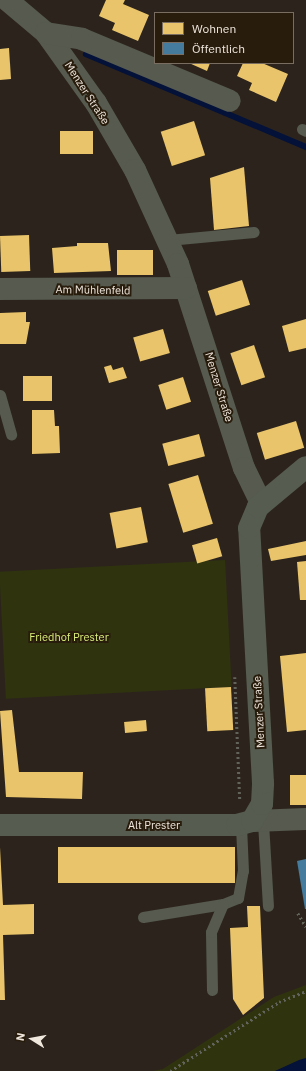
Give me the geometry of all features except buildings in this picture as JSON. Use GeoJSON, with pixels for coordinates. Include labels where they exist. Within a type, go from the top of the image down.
{"type":"FeatureCollection","features":[{"type":"Feature","properties":{"kind":"main road"},"geometry":{"type":"LineString","coordinates":[[261,503],[306,467]]}},
{"type":"Feature","properties":{"kind":"main road","name":"Menzer Straße"},"geometry":{"type":"LineString","coordinates":[[252,823],[262,804],[263,783],[249,528],[252,515],[261,503]]}},
{"type":"Feature","properties":{"kind":"main road","name":"Alt Prester"},"geometry":{"type":"LineString","coordinates":[[0,825],[252,823]]}},
{"type":"Feature","properties":{"kind":"street","name":"Menzer Straße"},"geometry":{"type":"LineString","coordinates":[[8,0],[46,33],[123,150],[168,240],[186,288],[244,468],[261,503]]}},
{"type":"Feature","properties":{"kind":"street"},"geometry":{"type":"LineString","coordinates":[[46,33],[82,39],[230,101]]}},
{"type":"Feature","properties":{"kind":"street","name":"Am Mühlenfeld"},"geometry":{"type":"LineString","coordinates":[[0,289],[186,288]]}},
{"type":"Feature","properties":{"kind":"street","name":"Alt Prester"},"geometry":{"type":"LineString","coordinates":[[252,823],[306,819]]}},
{"type":"Feature","properties":{"kind":"lane"},"geometry":{"type":"LineString","coordinates":[[168,240],[254,232]]}},
{"type":"Feature","properties":{"kind":"lane"},"geometry":{"type":"LineString","coordinates":[[0,395],[11,434]]}},
{"type":"Feature","properties":{"kind":"lane"},"geometry":{"type":"LineString","coordinates":[[143,917],[223,904],[238,898],[252,823]]}},
{"type":"Feature","properties":{"kind":"lane"},"geometry":{"type":"LineString","coordinates":[[252,823],[268,906]]}},
{"type":"Feature","properties":{"kind":"lane"},"geometry":{"type":"LineString","coordinates":[[212,990],[211,932],[223,904]]}},
{"type":"Feature","properties":{"kind":"path"},"geometry":{"type":"LineString","coordinates":[[298,913],[306,927]]}},
{"type":"Feature","properties":{"kind":"path"},"geometry":{"type":"LineString","coordinates":[[170,1071],[279,1002],[306,991]]}},
{"type":"Feature","properties":{"kind":"green space","name":"Friedhof Prester"},"geometry":{"type":"Polygon","coordinates":[[[225,560],[232,687],[6,699],[0,572],[225,560]]]}},
{"type":"Feature","properties":{"kind":"green space"},"geometry":{"type":"Polygon","coordinates":[[[306,985],[306,1058],[275,1071],[153,1071],[163,1069],[274,997],[306,985]]]}},
{"type":"Feature","properties":{"kind":"water"},"geometry":{"type":"Polygon","coordinates":[[[306,1058],[306,1071],[275,1071],[299,1060],[306,1058]]]}},
{"type":"Feature","properties":{"kind":"waterway"},"geometry":{"type":"LineString","coordinates":[[86,54],[306,147]]}}]}
